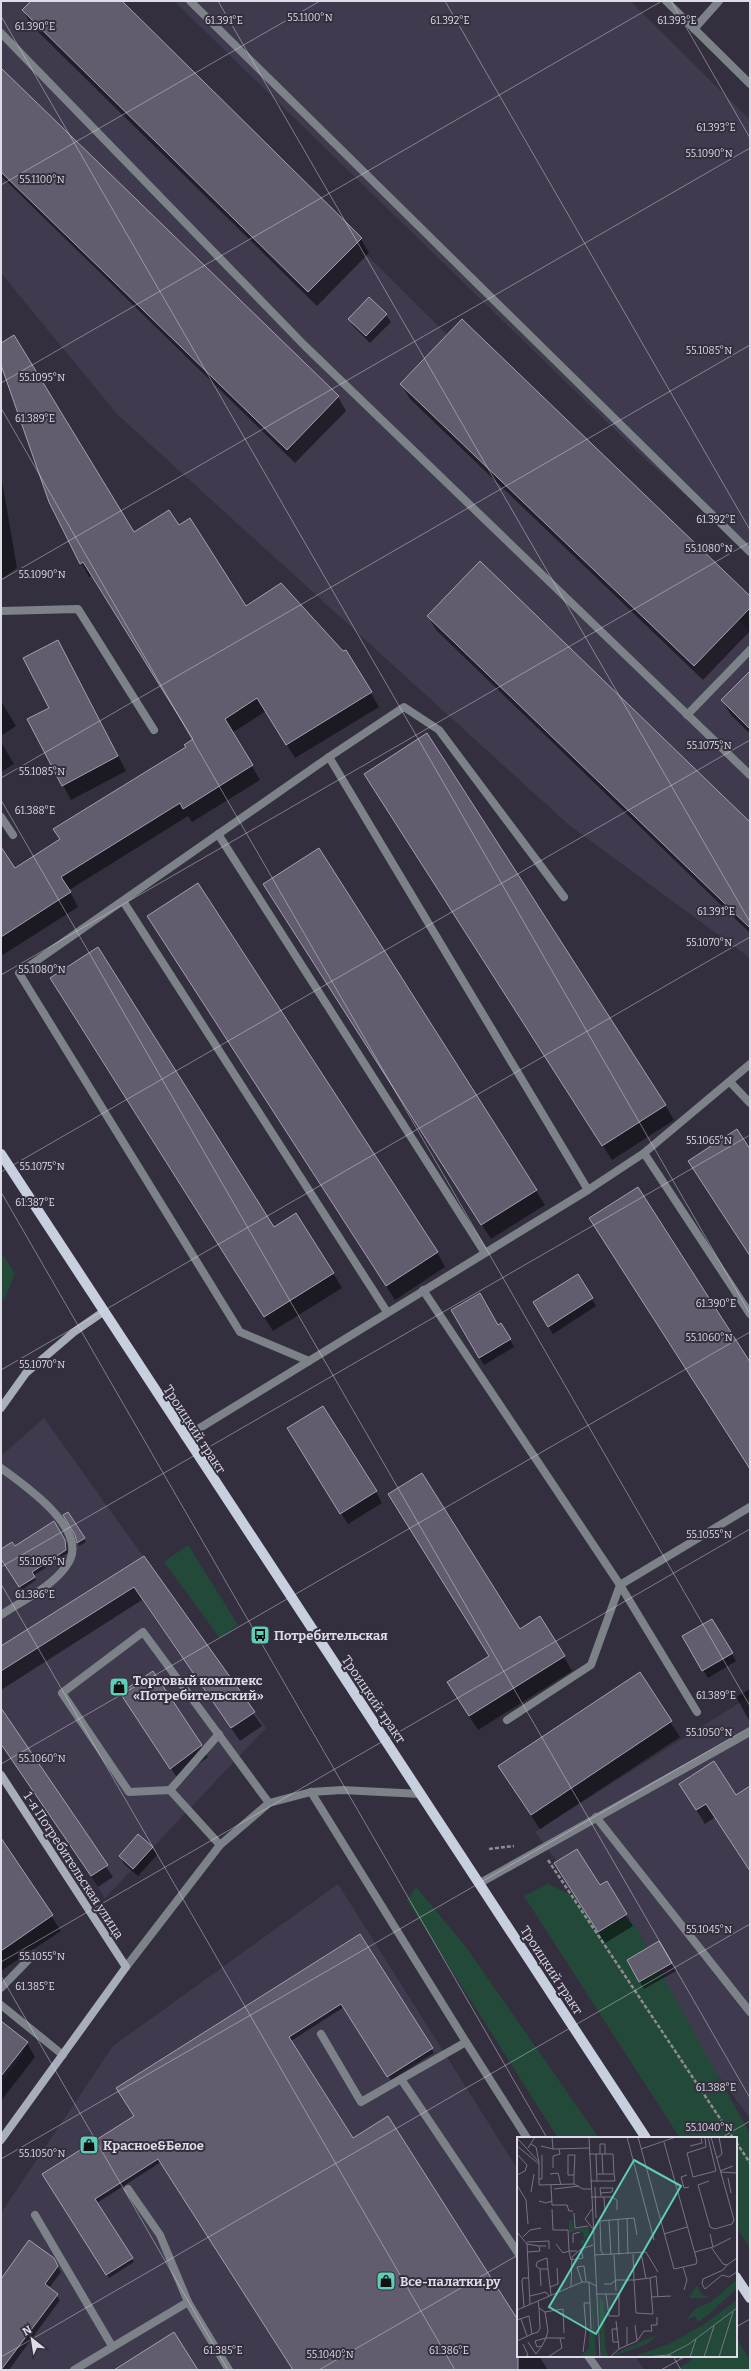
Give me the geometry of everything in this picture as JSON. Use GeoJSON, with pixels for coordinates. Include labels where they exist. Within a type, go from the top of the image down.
{"type":"FeatureCollection","features":[{"type":"Feature","properties":{"kind":"main road","name":"Троицкий тракт"},"geometry":{"type":"LineString","coordinates":[[1,1154],[185,1437],[480,1882],[645,2137]]}},
{"type":"Feature","properties":{"kind":"main road"},"geometry":{"type":"LineString","coordinates":[[737,2278],[750,2298]]}},
{"type":"Feature","properties":{"kind":"street"},"geometry":{"type":"LineString","coordinates":[[190,1],[750,552]]}},
{"type":"Feature","properties":{"kind":"street"},"geometry":{"type":"LineString","coordinates":[[666,1],[750,84]]}},
{"type":"Feature","properties":{"kind":"street"},"geometry":{"type":"LineString","coordinates":[[694,29],[719,1]]}},
{"type":"Feature","properties":{"kind":"street"},"geometry":{"type":"LineString","coordinates":[[1,33],[305,346],[750,775]]}},
{"type":"Feature","properties":{"kind":"street"},"geometry":{"type":"LineString","coordinates":[[1,611],[78,608],[154,730]]}},
{"type":"Feature","properties":{"kind":"street"},"geometry":{"type":"LineString","coordinates":[[687,714],[750,650]]}},
{"type":"Feature","properties":{"kind":"street"},"geometry":{"type":"LineString","coordinates":[[309,1361],[240,1332],[19,973],[329,757],[404,707],[440,730],[564,897]]}},
{"type":"Feature","properties":{"kind":"street"},"geometry":{"type":"LineString","coordinates":[[329,757],[588,1190]]}},
{"type":"Feature","properties":{"kind":"street"},"geometry":{"type":"LineString","coordinates":[[1,817],[13,835]]}},
{"type":"Feature","properties":{"kind":"street"},"geometry":{"type":"LineString","coordinates":[[218,834],[485,1253]]}},
{"type":"Feature","properties":{"kind":"street"},"geometry":{"type":"LineString","coordinates":[[123,901],[386,1312]]}},
{"type":"Feature","properties":{"kind":"street"},"geometry":{"type":"LineString","coordinates":[[185,1437],[386,1312],[588,1190],[644,1153],[750,1064]]}},
{"type":"Feature","properties":{"kind":"street"},"geometry":{"type":"LineString","coordinates":[[730,1082],[750,1103]]}},
{"type":"Feature","properties":{"kind":"street"},"geometry":{"type":"LineString","coordinates":[[644,1153],[750,1314]]}},
{"type":"Feature","properties":{"kind":"street"},"geometry":{"type":"LineString","coordinates":[[423,1290],[620,1585],[697,1712]]}},
{"type":"Feature","properties":{"kind":"street"},"geometry":{"type":"LineString","coordinates":[[1,1408],[26,1372],[74,1332],[103,1312]]}},
{"type":"Feature","properties":{"kind":"street"},"geometry":{"type":"LineString","coordinates":[[1,1468],[50,1506],[72,1540],[72,1553],[68,1565],[52,1581],[1,1615]]}},
{"type":"Feature","properties":{"kind":"street"},"geometry":{"type":"LineString","coordinates":[[507,1720],[591,1665],[620,1585],[750,1507]]}},
{"type":"Feature","properties":{"kind":"street"},"geometry":{"type":"LineString","coordinates":[[219,1734],[170,1790],[129,1792],[62,1693],[143,1632],[219,1734],[269,1803]]}},
{"type":"Feature","properties":{"kind":"street"},"geometry":{"type":"LineString","coordinates":[[480,1882],[750,1732]]}},
{"type":"Feature","properties":{"kind":"street","name":"1-я Потребительская улица"},"geometry":{"type":"LineString","coordinates":[[1,1775],[126,1968]]}},
{"type":"Feature","properties":{"kind":"street"},"geometry":{"type":"LineString","coordinates":[[170,1790],[220,1845]]}},
{"type":"Feature","properties":{"kind":"street"},"geometry":{"type":"LineString","coordinates":[[1,2140],[126,1968],[220,1845],[269,1803],[311,1792],[342,1790],[422,1794]]}},
{"type":"Feature","properties":{"kind":"street"},"geometry":{"type":"LineString","coordinates":[[311,1792],[526,2137]]}},
{"type":"Feature","properties":{"kind":"street"},"geometry":{"type":"LineString","coordinates":[[596,1817],[750,2012]]}},
{"type":"Feature","properties":{"kind":"street"},"geometry":{"type":"LineString","coordinates":[[1,1988],[34,1954]]}},
{"type":"Feature","properties":{"kind":"street"},"geometry":{"type":"LineString","coordinates":[[1,2005],[63,2055]]}},
{"type":"Feature","properties":{"kind":"street"},"geometry":{"type":"LineString","coordinates":[[320,2034],[361,2102],[466,2042]]}},
{"type":"Feature","properties":{"kind":"street"},"geometry":{"type":"LineString","coordinates":[[401,2079],[517,2252]]}},
{"type":"Feature","properties":{"kind":"street"},"geometry":{"type":"LineString","coordinates":[[128,2189],[160,2235],[188,2302],[229,2370]]}},
{"type":"Feature","properties":{"kind":"street"},"geometry":{"type":"LineString","coordinates":[[35,2215],[112,2346]]}},
{"type":"Feature","properties":{"kind":"street"},"geometry":{"type":"LineString","coordinates":[[74,2370],[188,2302]]}},
{"type":"Feature","properties":{"kind":"street"},"geometry":{"type":"LineString","coordinates":[[589,2357],[598,2370]]}},
{"type":"Feature","properties":{"kind":"path"},"geometry":{"type":"LineString","coordinates":[[489,1849],[516,1846]]}},
{"type":"Feature","properties":{"kind":"path"},"geometry":{"type":"LineString","coordinates":[[541,1849],[732,2137]]}},
{"type":"Feature","properties":{"kind":"path"},"geometry":{"type":"LineString","coordinates":[[737,2144],[750,2163]]}},
{"type":"Feature","properties":{"kind":"shaded area"},"geometry":{"type":"Polygon","coordinates":[[[1,1],[111,1],[545,432],[750,631],[750,958],[569,825],[117,414],[1,273],[1,1]]]}},
{"type":"Feature","properties":{"kind":"shaded area"},"geometry":{"type":"Polygon","coordinates":[[[174,1],[630,1],[750,120],[750,553],[645,459],[174,1]]]}},
{"type":"Feature","properties":{"kind":"shaded area","name":"Торговый комплекс «Потребительский»"},"geometry":{"type":"Polygon","coordinates":[[[44,1418],[266,1728],[105,1898],[1,1744],[1,1456],[44,1418]]]}},
{"type":"Feature","properties":{"kind":"shaded area"},"geometry":{"type":"Polygon","coordinates":[[[750,1696],[750,2118],[535,1832],[750,1696]]]}},
{"type":"Feature","properties":{"kind":"shaded area"},"geometry":{"type":"Polygon","coordinates":[[[338,1884],[517,2168],[517,2357],[636,2357],[644,2370],[1,2370],[1,2213],[113,2046],[338,1884]]]}},
{"type":"Feature","properties":{"kind":"shaded area"},"geometry":{"type":"Polygon","coordinates":[[[1,2035],[24,2052],[1,2085],[1,2035]]]}},
{"type":"Feature","properties":{"kind":"green space"},"geometry":{"type":"Polygon","coordinates":[[[1,1252],[15,1274],[4,1300],[1,1298],[1,1252]]]}},
{"type":"Feature","properties":{"kind":"green space"},"geometry":{"type":"Polygon","coordinates":[[[188,1545],[238,1625],[220,1638],[164,1562],[188,1545]]]}},
{"type":"Feature","properties":{"kind":"green space"},"geometry":{"type":"Polygon","coordinates":[[[548,1884],[635,1925],[750,2134],[750,2248],[737,2228],[737,2137],[679,2137],[524,1896],[548,1884]]]}},
{"type":"Feature","properties":{"kind":"green space"},"geometry":{"type":"Polygon","coordinates":[[[416,1887],[466,1947],[598,2137],[557,2137],[407,1900],[416,1887]]]}},
{"type":"Feature","properties":{"kind":"green space"},"geometry":{"type":"Polygon","coordinates":[[[737,2339],[750,2361],[750,2370],[677,2370],[695,2357],[737,2357],[737,2339]]]}},
{"type":"Feature","properties":{"kind":"building"},"geometry":{"type":"Polygon","coordinates":[[[31,1],[122,1],[362,238],[308,292],[22,10],[31,1]]]}},
{"type":"Feature","properties":{"kind":"building"},"geometry":{"type":"Polygon","coordinates":[[[1,68],[339,396],[287,450],[1,172],[1,68]]]}},
{"type":"Feature","properties":{"kind":"building"},"geometry":{"type":"Polygon","coordinates":[[[369,297],[387,314],[366,336],[348,319],[369,297]]]}},
{"type":"Feature","properties":{"kind":"building"},"geometry":{"type":"Polygon","coordinates":[[[462,319],[750,596],[750,608],[694,666],[400,384],[462,319]]]}},
{"type":"Feature","properties":{"kind":"building"},"geometry":{"type":"Polygon","coordinates":[[[14,335],[134,532],[169,510],[179,525],[190,518],[246,606],[281,583],[343,651],[346,650],[372,692],[286,745],[257,698],[225,719],[253,765],[183,809],[180,803],[61,877],[71,892],[1,937],[1,847],[15,868],[60,839],[53,829],[186,747],[184,745],[193,739],[83,562],[80,564],[49,502],[1,365],[1,343],[14,335]]]}},
{"type":"Feature","properties":{"kind":"building"},"geometry":{"type":"Polygon","coordinates":[[[480,561],[750,822],[750,928],[427,616],[480,561]]]}},
{"type":"Feature","properties":{"kind":"building"},"geometry":{"type":"Polygon","coordinates":[[[58,640],[118,756],[62,786],[27,719],[49,708],[23,658],[58,640]]]}},
{"type":"Feature","properties":{"kind":"building"},"geometry":{"type":"Polygon","coordinates":[[[750,671],[750,729],[721,700],[750,671]]]}},
{"type":"Feature","properties":{"kind":"building"},"geometry":{"type":"Polygon","coordinates":[[[427,733],[666,1105],[602,1146],[364,774],[427,733]]]}},
{"type":"Feature","properties":{"kind":"building"},"geometry":{"type":"Polygon","coordinates":[[[319,848],[537,1190],[481,1225],[263,884],[319,848]]]}},
{"type":"Feature","properties":{"kind":"building"},"geometry":{"type":"Polygon","coordinates":[[[198,883],[438,1252],[386,1286],[147,916],[198,883]]]}},
{"type":"Feature","properties":{"kind":"building"},"geometry":{"type":"Polygon","coordinates":[[[98,947],[274,1227],[296,1213],[334,1273],[264,1317],[50,978],[98,947]]]}},
{"type":"Feature","properties":{"kind":"building"},"geometry":{"type":"Polygon","coordinates":[[[737,1129],[750,1149],[750,1256],[688,1161],[737,1129]]]}},
{"type":"Feature","properties":{"kind":"building"},"geometry":{"type":"Polygon","coordinates":[[[638,1187],[750,1362],[750,1469],[589,1218],[638,1187]]]}},
{"type":"Feature","properties":{"kind":"building"},"geometry":{"type":"Polygon","coordinates":[[[578,1274],[593,1298],[548,1327],[533,1302],[578,1274]]]}},
{"type":"Feature","properties":{"kind":"building"},"geometry":{"type":"Polygon","coordinates":[[[480,1293],[498,1325],[501,1323],[511,1339],[479,1358],[451,1310],[480,1293]]]}},
{"type":"Feature","properties":{"kind":"building"},"geometry":{"type":"Polygon","coordinates":[[[323,1406],[377,1491],[340,1514],[287,1428],[323,1406]]]}},
{"type":"Feature","properties":{"kind":"building"},"geometry":{"type":"Polygon","coordinates":[[[422,1473],[520,1629],[540,1616],[565,1656],[469,1716],[447,1682],[489,1656],[388,1494],[422,1473]]]}},
{"type":"Feature","properties":{"kind":"building"},"geometry":{"type":"Polygon","coordinates":[[[68,1512],[85,1538],[77,1543],[75,1535],[63,1515],[68,1512]]]}},
{"type":"Feature","properties":{"kind":"building"},"geometry":{"type":"Polygon","coordinates":[[[54,1521],[65,1540],[66,1550],[32,1572],[35,1577],[19,1587],[1,1559],[1,1549],[12,1542],[15,1546],[54,1521]]]}},
{"type":"Feature","properties":{"kind":"building"},"geometry":{"type":"Polygon","coordinates":[[[144,1556],[255,1712],[231,1728],[134,1587],[1,1671],[1,1646],[144,1556]]]}},
{"type":"Feature","properties":{"kind":"building"},"geometry":{"type":"Polygon","coordinates":[[[712,1619],[733,1653],[702,1671],[682,1636],[712,1619]]]}},
{"type":"Feature","properties":{"kind":"building"},"geometry":{"type":"Polygon","coordinates":[[[153,1671],[202,1745],[170,1769],[120,1693],[153,1671]]]}},
{"type":"Feature","properties":{"kind":"building"},"geometry":{"type":"Polygon","coordinates":[[[640,1672],[672,1721],[531,1815],[498,1766],[640,1672]]]}},
{"type":"Feature","properties":{"kind":"building"},"geometry":{"type":"Polygon","coordinates":[[[1,1708],[108,1865],[91,1876],[1,1744],[1,1708]]]}},
{"type":"Feature","properties":{"kind":"building"},"geometry":{"type":"Polygon","coordinates":[[[714,1761],[736,1795],[750,1786],[750,1871],[706,1804],[696,1810],[679,1784],[714,1761]]]}},
{"type":"Feature","properties":{"kind":"building"},"geometry":{"type":"Polygon","coordinates":[[[138,1834],[153,1847],[133,1869],[119,1856],[138,1834]]]}},
{"type":"Feature","properties":{"kind":"building"},"geometry":{"type":"Polygon","coordinates":[[[1,1838],[53,1915],[1,1951],[1,1838]]]}},
{"type":"Feature","properties":{"kind":"building"},"geometry":{"type":"Polygon","coordinates":[[[577,1849],[600,1885],[607,1881],[627,1914],[598,1932],[554,1863],[577,1849]]]}},
{"type":"Feature","properties":{"kind":"building"},"geometry":{"type":"Polygon","coordinates":[[[360,1934],[433,2048],[387,2077],[341,2004],[289,2037],[353,2138],[388,2116],[517,2318],[518,2370],[293,2370],[158,2159],[95,2199],[133,2258],[106,2275],[42,2174],[134,2116],[116,2088],[360,1934]]]}},
{"type":"Feature","properties":{"kind":"building"},"geometry":{"type":"Polygon","coordinates":[[[659,1941],[672,1963],[639,1982],[627,1960],[659,1941]]]}},
{"type":"Feature","properties":{"kind":"building"},"geometry":{"type":"Polygon","coordinates":[[[1,2021],[28,2042],[1,2076],[1,2021]]]}},
{"type":"Feature","properties":{"kind":"building"},"geometry":{"type":"Polygon","coordinates":[[[29,2240],[54,2258],[58,2266],[45,2284],[58,2294],[1,2370],[1,2279],[29,2240]]]}},
{"type":"Feature","properties":{"kind":"building"},"geometry":{"type":"Polygon","coordinates":[[[174,2332],[198,2370],[114,2370],[174,2332]]]}},
{"type":"Feature","properties":{"kind":"place","name":"Потребительская"},"geometry":{"type":"Point","coordinates":[260,1635]}},
{"type":"Feature","properties":{"kind":"place","name":"Торговый комплекс «Потребительский»"},"geometry":{"type":"Point","coordinates":[119,1687]}},
{"type":"Feature","properties":{"kind":"place","name":"Красное&Белое"},"geometry":{"type":"Point","coordinates":[89,2145]}},
{"type":"Feature","properties":{"kind":"place","name":"Все-палатки.ру"},"geometry":{"type":"Point","coordinates":[386,2281]}}]}
